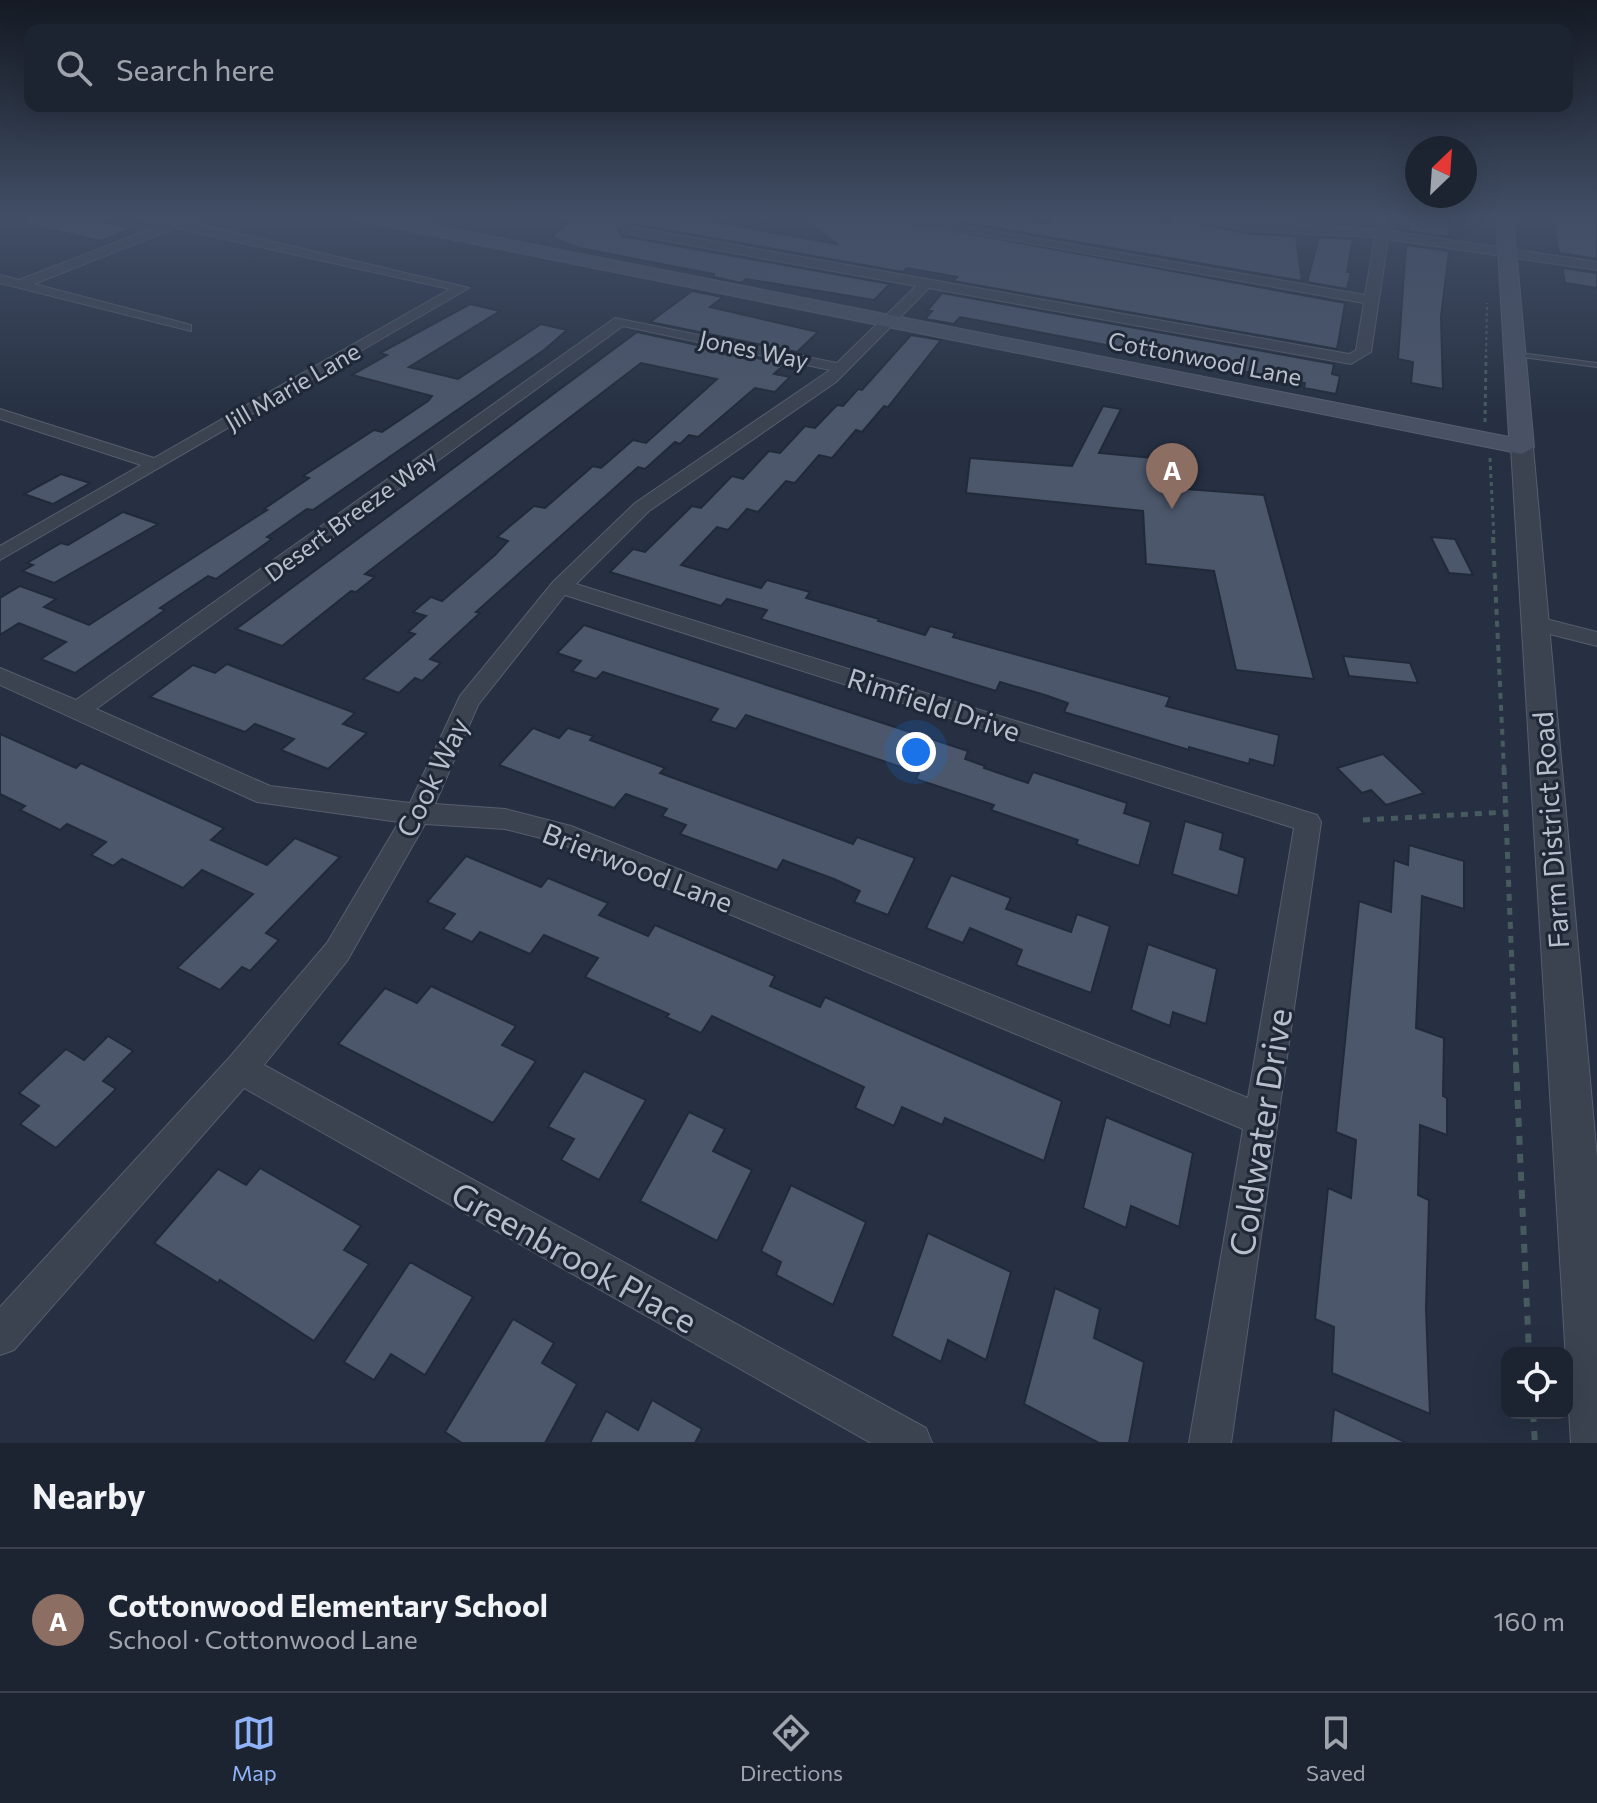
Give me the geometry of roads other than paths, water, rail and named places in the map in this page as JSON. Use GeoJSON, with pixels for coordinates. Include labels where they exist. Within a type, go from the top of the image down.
{"type":"FeatureCollection","features":[{"type":"Feature","properties":{"kind":"main road","name":"Cottonwood Lane"},"geometry":{"type":"LineString","coordinates":[[699,283],[1522,447]]}},
{"type":"Feature","properties":{"kind":"main road","name":"Farm District Road"},"geometry":{"type":"LineString","coordinates":[[1503,283],[1515,354],[1522,447]]}},
{"type":"Feature","properties":{"kind":"street","name":"Jill Marie Lane"},"geometry":{"type":"LineString","coordinates":[[0,554],[462,288],[441,283]]}},
{"type":"Feature","properties":{"kind":"street","name":"Cook Way"},"geometry":{"type":"LineString","coordinates":[[0,1336],[240,1069],[337,952],[417,815],[468,702],[560,586],[642,507],[830,379],[926,283]]}},
{"type":"Feature","properties":{"kind":"street"},"geometry":{"type":"LineString","coordinates":[[934,283],[1338,359],[1351,359],[1363,352],[1374,283]]}},
{"type":"Feature","properties":{"kind":"street"},"geometry":{"type":"LineString","coordinates":[[1275,283],[1372,300]]}},
{"type":"Feature","properties":{"kind":"street"},"geometry":{"type":"LineString","coordinates":[[21,284],[186,328]]}},
{"type":"Feature","properties":{"kind":"street","name":"Jones Way"},"geometry":{"type":"LineString","coordinates":[[620,321],[840,368]]}},
{"type":"Feature","properties":{"kind":"street","name":"Desert Breeze Way"},"geometry":{"type":"LineString","coordinates":[[80,709],[620,321]]}},
{"type":"Feature","properties":{"kind":"street"},"geometry":{"type":"LineString","coordinates":[[0,414],[155,464]]}},
{"type":"Feature","properties":{"kind":"street","name":"Farm District Road"},"geometry":{"type":"LineString","coordinates":[[1522,447],[1595,1418]]}},
{"type":"Feature","properties":{"kind":"street","name":"Rimfield Drive"},"geometry":{"type":"LineString","coordinates":[[560,586],[1308,822]]}},
{"type":"Feature","properties":{"kind":"street"},"geometry":{"type":"LineString","coordinates":[[1534,623],[1597,639]]}},
{"type":"Feature","properties":{"kind":"street","name":"Brierwood Lane"},"geometry":{"type":"LineString","coordinates":[[0,676],[80,709],[266,795],[417,815],[505,819],[562,833],[1261,1120]]}},
{"type":"Feature","properties":{"kind":"street","name":"Coldwater Drive"},"geometry":{"type":"LineString","coordinates":[[1210,1443],[1308,822]]}},
{"type":"Feature","properties":{"kind":"street","name":"Greenbrook Place"},"geometry":{"type":"LineString","coordinates":[[240,1069],[911,1443]]}},
{"type":"Feature","properties":{"kind":"lane"},"geometry":{"type":"LineString","coordinates":[[1515,354],[1597,365]]}},
{"type":"Feature","properties":{"kind":"place","name":"Cottonwood Elementary School"},"geometry":{"type":"Point","coordinates":[1172,509]}}]}
